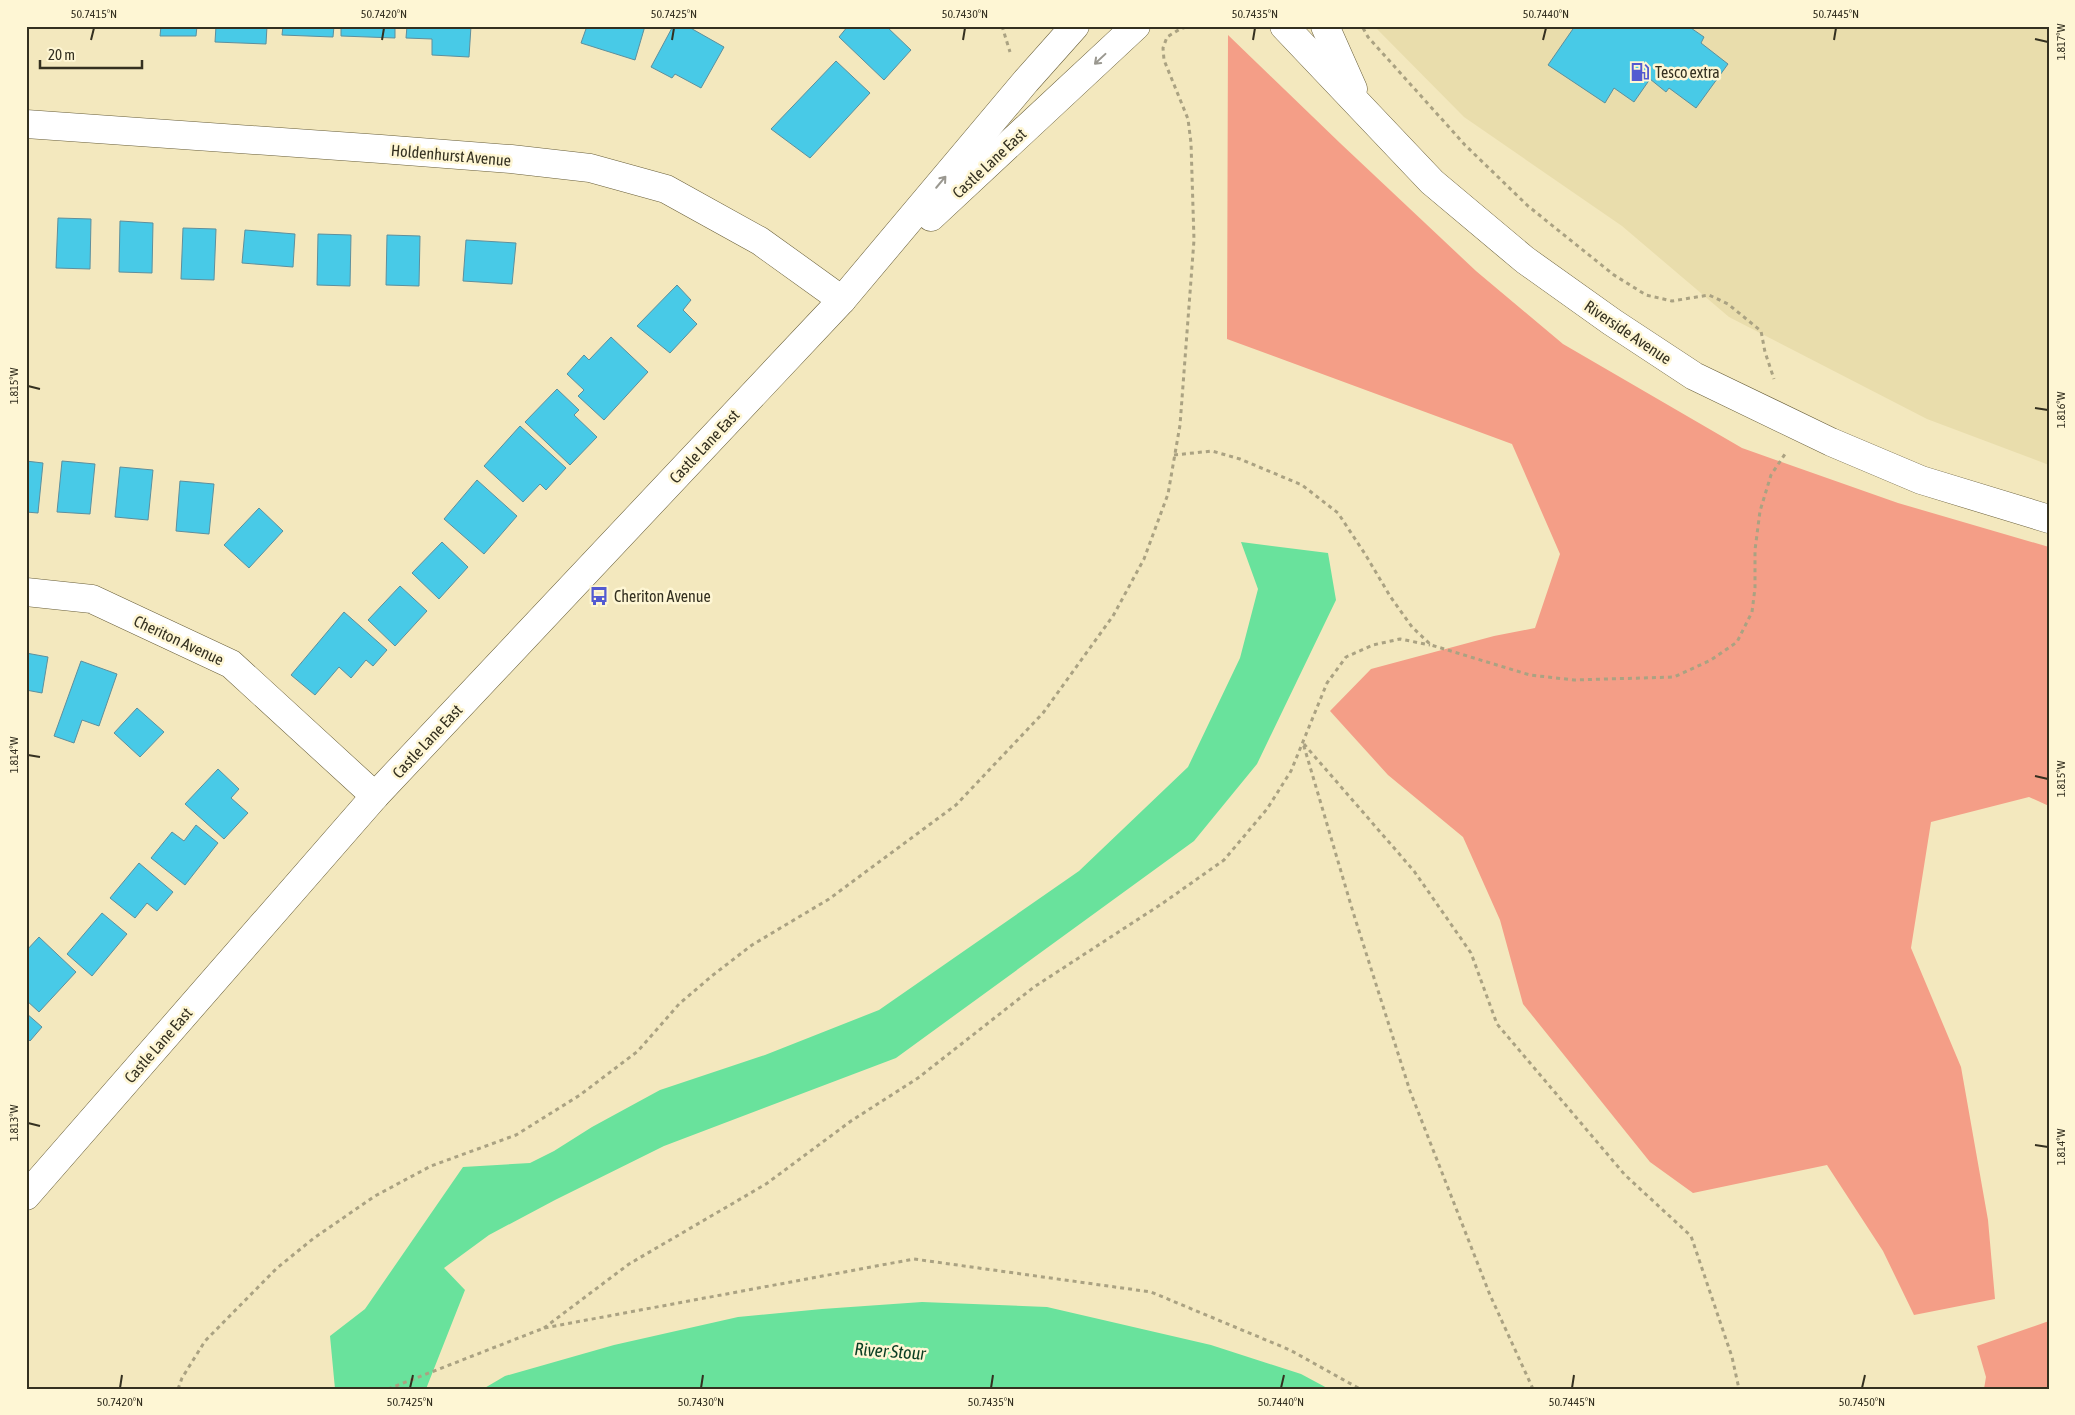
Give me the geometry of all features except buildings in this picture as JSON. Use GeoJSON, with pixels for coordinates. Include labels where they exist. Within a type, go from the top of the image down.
{"type":"FeatureCollection","features":[{"type":"Feature","properties":{"kind":"street","name":"Castle Lane East"},"geometry":{"type":"LineString","coordinates":[[26,1196],[375,796],[842,300],[1026,80],[1075,26]]}},
{"type":"Feature","properties":{"kind":"street","name":"Castle Lane East"},"geometry":{"type":"LineString","coordinates":[[842,300],[1136,26]]}},
{"type":"Feature","properties":{"kind":"street","name":"Riverside Avenue"},"geometry":{"type":"LineString","coordinates":[[1284,26],[1432,182],[1525,260],[1612,322],[1694,376],[1831,442],[1921,480],[2049,519]]}},
{"type":"Feature","properties":{"kind":"street"},"geometry":{"type":"LineString","coordinates":[[1325,26],[1361,106]]}},
{"type":"Feature","properties":{"kind":"street","name":"Holdenhurst Avenue"},"geometry":{"type":"LineString","coordinates":[[26,124],[401,151],[590,168],[666,189],[760,241],[842,300]]}},
{"type":"Feature","properties":{"kind":"street","name":"Cheriton Avenue"},"geometry":{"type":"LineString","coordinates":[[26,592],[92,599],[231,664],[375,796]]}},
{"type":"Feature","properties":{"kind":"path"},"geometry":{"type":"LineString","coordinates":[[1002,26],[1011,56]]}},
{"type":"Feature","properties":{"kind":"path"},"geometry":{"type":"LineString","coordinates":[[178,1389],[182,1378],[205,1341],[276,1268],[314,1238],[375,1196],[431,1166],[516,1134],[580,1096],[638,1052],[679,1004],[713,975],[752,945],[829,899],[956,805],[1043,713],[1113,616],[1144,559],[1168,494],[1180,425],[1188,344],[1194,240],[1191,143],[1188,119],[1164,60],[1163,48],[1167,37],[1180,29],[1190,26]]}},
{"type":"Feature","properties":{"kind":"path"},"geometry":{"type":"LineString","coordinates":[[1362,26],[1368,37],[1465,145],[1528,206],[1614,275],[1646,295],[1672,301],[1709,295],[1728,304],[1761,331],[1765,352],[1774,379],[1780,385]]}},
{"type":"Feature","properties":{"kind":"path"},"geometry":{"type":"LineString","coordinates":[[544,1328],[629,1264],[766,1184],[851,1121],[918,1078],[1034,986],[1163,903],[1224,860],[1267,809],[1291,771],[1327,683],[1346,657],[1373,645],[1400,638],[1431,645],[1530,674],[1574,680],[1674,677],[1711,660],[1737,642],[1752,612],[1755,588],[1755,550],[1760,511],[1771,475],[1790,446],[1799,426]]}},
{"type":"Feature","properties":{"kind":"path"},"geometry":{"type":"LineString","coordinates":[[1174,456],[1212,451],[1240,459],[1302,485],[1338,513],[1390,596],[1412,627],[1431,645]]}},
{"type":"Feature","properties":{"kind":"path"},"geometry":{"type":"LineString","coordinates":[[1303,743],[1353,912],[1410,1091],[1490,1295],[1533,1389]]}},
{"type":"Feature","properties":{"kind":"path"},"geometry":{"type":"LineString","coordinates":[[1303,743],[1414,871],[1465,944],[1497,1024],[1625,1175],[1691,1236],[1732,1357],[1739,1389]]}},
{"type":"Feature","properties":{"kind":"path"},"geometry":{"type":"LineString","coordinates":[[388,1389],[544,1328],[914,1259],[1151,1292],[1290,1350],[1360,1389]]}},
{"type":"Feature","properties":{"kind":"shaded area"},"geometry":{"type":"Polygon","coordinates":[[[1374,26],[2049,26],[2049,465],[1927,419],[1729,317],[1622,226],[1464,117],[1374,26]]]}},
{"type":"Feature","properties":{"kind":"shaded area"},"geometry":{"type":"Polygon","coordinates":[[[1228,35],[1476,271],[1563,344],[1742,448],[1898,503],[2049,547],[2049,806],[2029,797],[1931,822],[1911,948],[1961,1067],[1988,1220],[1995,1299],[1914,1315],[1883,1251],[1827,1165],[1693,1193],[1650,1162],[1523,1004],[1500,920],[1463,837],[1388,775],[1330,711],[1371,669],[1494,636],[1535,628],[1560,554],[1512,444],[1227,339],[1228,35]]]}},
{"type":"Feature","properties":{"kind":"shaded area"},"geometry":{"type":"Polygon","coordinates":[[[2049,1321],[2049,1389],[1984,1389],[1986,1377],[1977,1346],[2049,1321]]]}},
{"type":"Feature","properties":{"kind":"water"},"geometry":{"type":"Polygon","coordinates":[[[1241,542],[1328,553],[1336,600],[1257,764],[1194,841],[896,1058],[664,1146],[489,1235],[444,1268],[465,1290],[426,1389],[335,1389],[330,1336],[365,1309],[463,1167],[530,1163],[660,1090],[765,1055],[879,1010],[1079,871],[1188,767],[1240,658],[1258,589],[1241,542]]]}},
{"type":"Feature","properties":{"kind":"water","name":"River Stour"},"geometry":{"type":"Polygon","coordinates":[[[922,1302],[1047,1307],[1211,1345],[1301,1374],[1329,1389],[483,1389],[505,1376],[614,1345],[738,1317],[922,1302]]]}},
{"type":"Feature","properties":{"kind":"place","name":"Tesco extra"},"geometry":{"type":"Point","coordinates":[1640,72]}},
{"type":"Feature","properties":{"kind":"place","name":"Cheriton Avenue"},"geometry":{"type":"Point","coordinates":[599,596]}}]}
